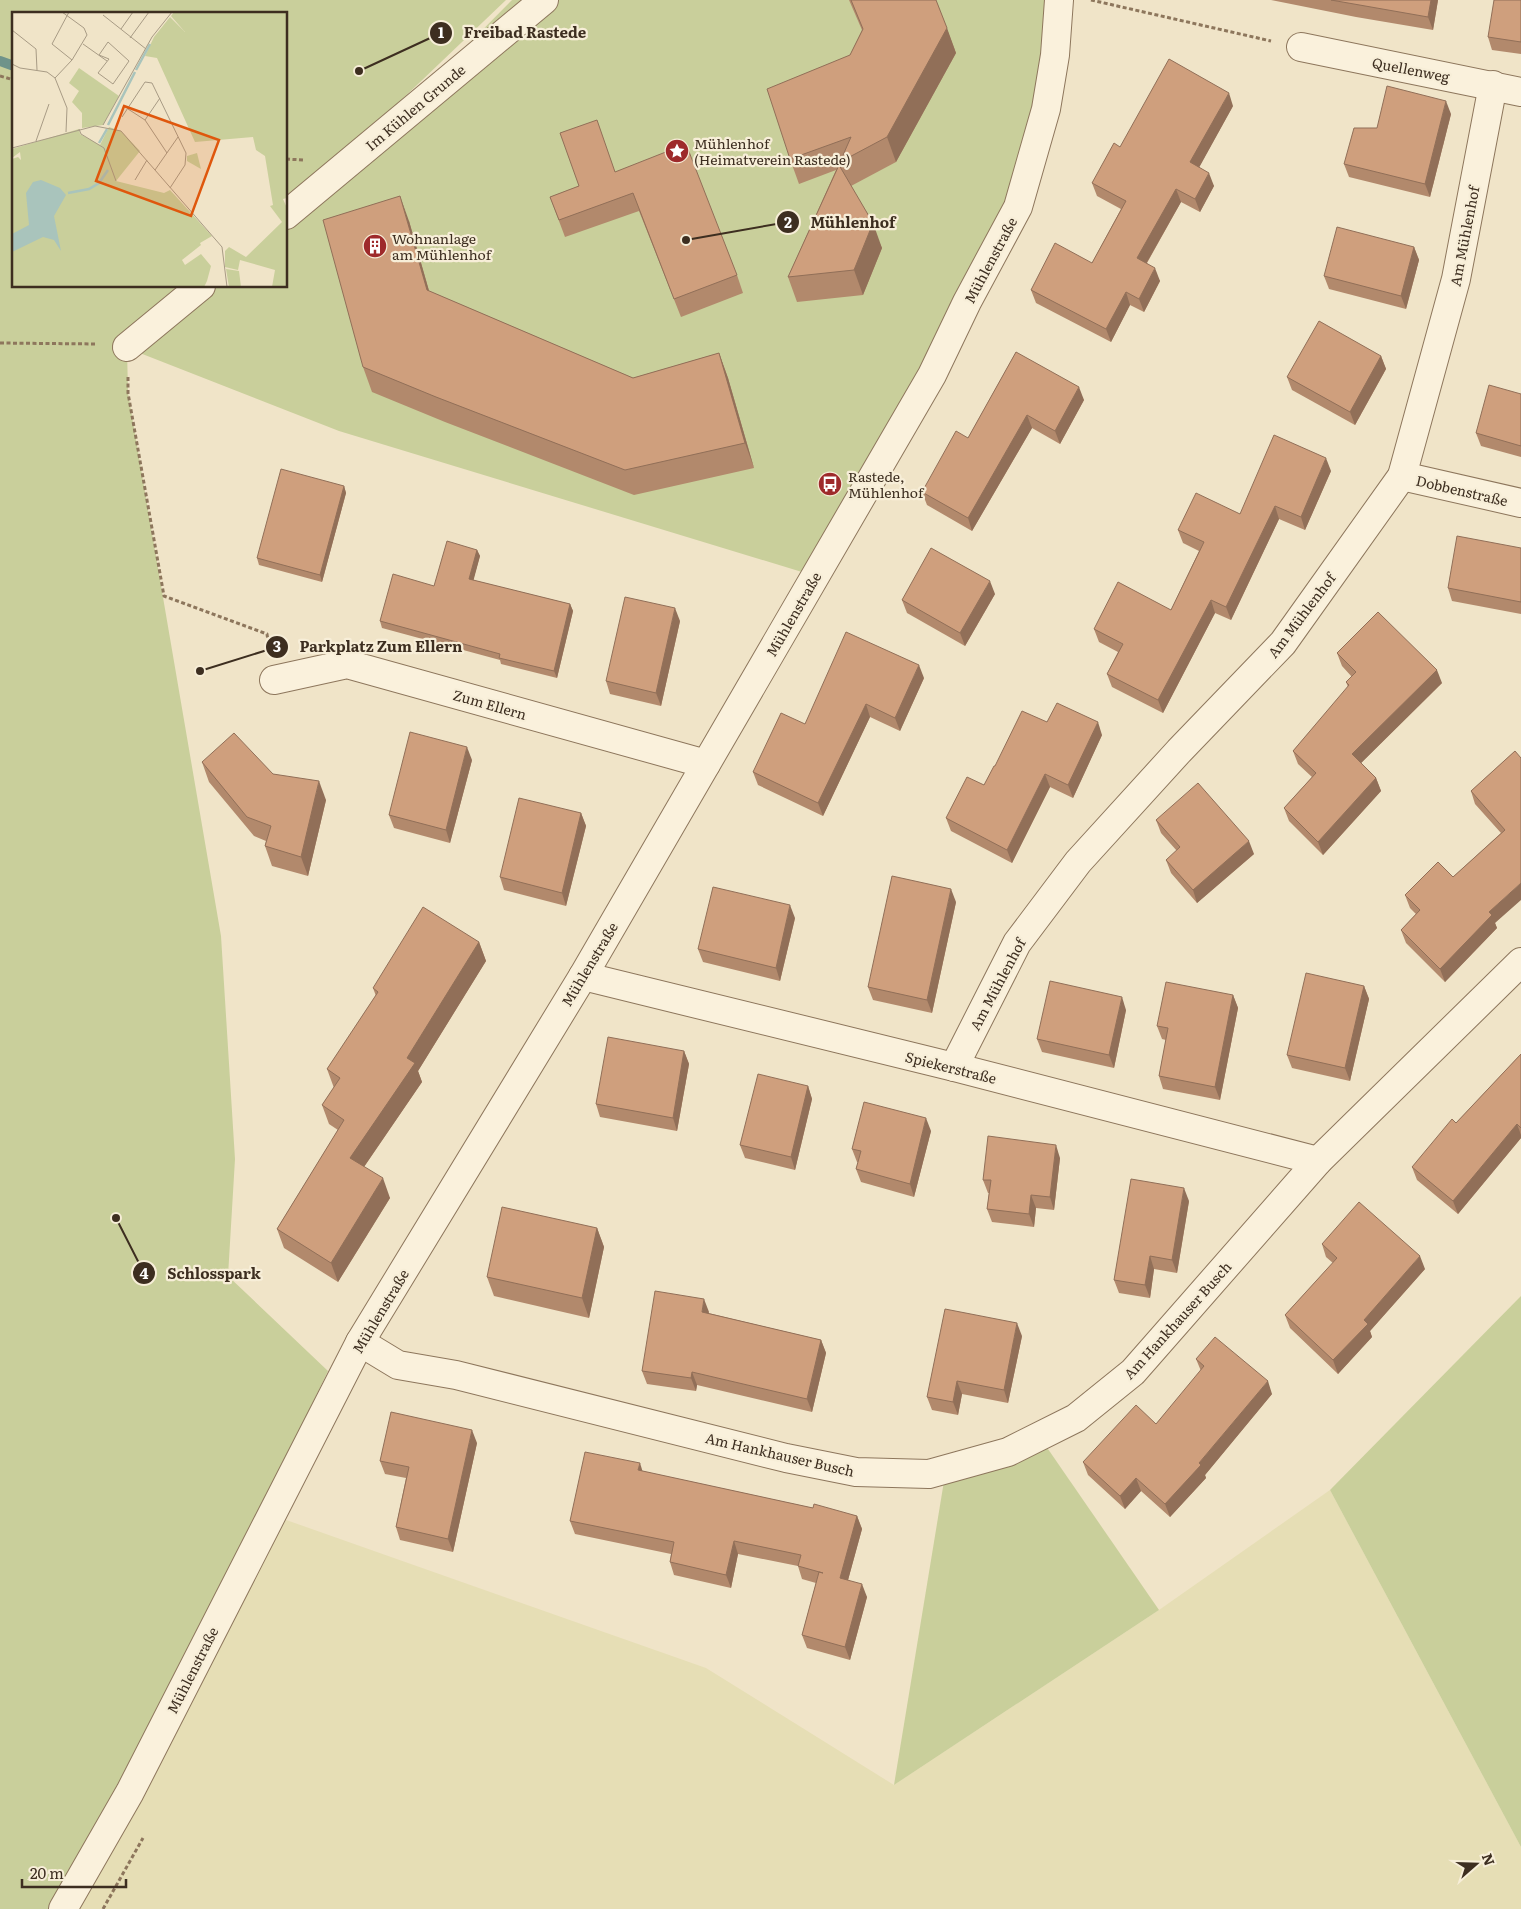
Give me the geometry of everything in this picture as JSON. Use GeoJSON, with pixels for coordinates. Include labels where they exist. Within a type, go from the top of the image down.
{"type":"FeatureCollection","features":[{"type":"Feature","properties":{"kind":"street","name":"Im Kühlen Grunde"},"geometry":{"type":"LineString","coordinates":[[288,213],[544,0]]}},
{"type":"Feature","properties":{"kind":"street","name":"Mühlenstraße"},"geometry":{"type":"LineString","coordinates":[[63,1909],[130,1792],[360,1342],[583,976],[932,375],[967,302],[1018,207],[1046,109],[1055,55],[1059,0]]}},
{"type":"Feature","properties":{"kind":"street","name":"Quellenweg"},"geometry":{"type":"LineString","coordinates":[[1301,48],[1521,92]]}},
{"type":"Feature","properties":{"kind":"street","name":"Am Mühlenhof"},"geometry":{"type":"LineString","coordinates":[[954,1067],[1017,943],[1091,848],[1179,751],[1284,643],[1402,476],[1456,279],[1492,85]]}},
{"type":"Feature","properties":{"kind":"street"},"geometry":{"type":"LineString","coordinates":[[127,348],[199,288]]}},
{"type":"Feature","properties":{"kind":"street","name":"Dobbenstraße"},"geometry":{"type":"LineString","coordinates":[[1402,476],[1521,503]]}},
{"type":"Feature","properties":{"kind":"street","name":"Zum Ellern"},"geometry":{"type":"LineString","coordinates":[[274,680],[347,664],[706,764]]}},
{"type":"Feature","properties":{"kind":"street","name":"Am Hankhauser Busch"},"geometry":{"type":"LineString","coordinates":[[360,1342],[398,1365],[456,1375],[786,1458],[856,1472],[929,1474],[1008,1452],[1076,1418],[1133,1372],[1318,1161],[1521,962]]}},
{"type":"Feature","properties":{"kind":"street","name":"Spiekerstraße"},"geometry":{"type":"LineString","coordinates":[[583,976],[954,1067],[1318,1161]]}},
{"type":"Feature","properties":{"kind":"path"},"geometry":{"type":"LineString","coordinates":[[1091,0],[1301,48]]}},
{"type":"Feature","properties":{"kind":"path"},"geometry":{"type":"LineString","coordinates":[[0,343],[120,344],[127,348],[128,393],[164,596],[267,634],[274,680]]}},
{"type":"Feature","properties":{"kind":"shaded area"},"geometry":{"type":"Polygon","coordinates":[[[1330,1490],[1521,1847],[1521,1909],[70,1909],[272,1515],[706,1668],[894,1785],[1159,1610],[1330,1490]]]}},
{"type":"Feature","properties":{"kind":"green space"},"geometry":{"type":"Polygon","coordinates":[[[0,0],[506,0],[352,147],[288,204],[288,12],[12,12],[12,288],[288,288],[288,213],[361,153],[512,0],[1059,0],[1018,207],[815,576],[339,431],[127,348],[128,393],[221,936],[235,1159],[228,1276],[328,1371],[110,1827],[62,1909],[0,1909],[0,0]]]}},
{"type":"Feature","properties":{"kind":"green space"},"geometry":{"type":"Polygon","coordinates":[[[1521,1296],[1521,1847],[1330,1490],[1521,1296]]]}},
{"type":"Feature","properties":{"kind":"green space"},"geometry":{"type":"Polygon","coordinates":[[[1039,1436],[1159,1610],[894,1785],[946,1469],[1039,1436]]]}},
{"type":"Feature","properties":{"kind":"building"},"geometry":{"type":"Polygon","coordinates":[[[851,0],[936,0],[947,28],[887,137],[840,162],[851,137],[790,159],[767,89],[850,55],[863,29],[851,0]]]}},
{"type":"Feature","properties":{"kind":"building"},"geometry":{"type":"Polygon","coordinates":[[[1331,0],[1431,0],[1428,17],[1331,0]]]}},
{"type":"Feature","properties":{"kind":"building"},"geometry":{"type":"Polygon","coordinates":[[[1494,0],[1521,0],[1521,42],[1488,37],[1494,0]]]}},
{"type":"Feature","properties":{"kind":"building"},"geometry":{"type":"Polygon","coordinates":[[[1169,59],[1229,93],[1190,162],[1209,173],[1195,199],[1176,189],[1137,258],[1155,268],[1139,299],[1126,292],[1106,329],[1031,290],[1055,243],[1092,263],[1126,201],[1092,183],[1114,143],[1120,147],[1169,59]]]}},
{"type":"Feature","properties":{"kind":"building"},"geometry":{"type":"Polygon","coordinates":[[[1387,86],[1446,101],[1425,184],[1344,164],[1354,128],[1377,128],[1387,86]]]}},
{"type":"Feature","properties":{"kind":"building"},"geometry":{"type":"Polygon","coordinates":[[[597,120],[615,172],[686,144],[737,275],[674,299],[633,193],[559,220],[550,197],[579,186],[560,133],[597,120]]]}},
{"type":"Feature","properties":{"kind":"building"},"geometry":{"type":"Polygon","coordinates":[[[839,165],[873,223],[854,270],[788,277],[839,165]]]}},
{"type":"Feature","properties":{"kind":"building"},"geometry":{"type":"Polygon","coordinates":[[[400,196],[427,290],[633,378],[719,353],[745,443],[625,470],[363,367],[323,220],[400,196]]]}},
{"type":"Feature","properties":{"kind":"building"},"geometry":{"type":"Polygon","coordinates":[[[1337,227],[1414,247],[1401,296],[1324,276],[1337,227]]]}},
{"type":"Feature","properties":{"kind":"building"},"geometry":{"type":"Polygon","coordinates":[[[1319,321],[1381,356],[1350,412],[1287,377],[1319,321]]]}},
{"type":"Feature","properties":{"kind":"building"},"geometry":{"type":"Polygon","coordinates":[[[1016,352],[1079,387],[1055,431],[1027,415],[968,518],[922,492],[956,431],[968,438],[1016,352]]]}},
{"type":"Feature","properties":{"kind":"building"},"geometry":{"type":"Polygon","coordinates":[[[1489,385],[1521,394],[1521,446],[1476,433],[1489,385]]]}},
{"type":"Feature","properties":{"kind":"building"},"geometry":{"type":"Polygon","coordinates":[[[1274,435],[1326,458],[1301,517],[1275,506],[1226,607],[1211,600],[1158,700],[1107,674],[1123,644],[1094,629],[1118,582],[1171,610],[1204,542],[1178,530],[1196,493],[1240,514],[1274,435]]]}},
{"type":"Feature","properties":{"kind":"building"},"geometry":{"type":"Polygon","coordinates":[[[281,469],[344,486],[320,575],[257,558],[281,469]]]}},
{"type":"Feature","properties":{"kind":"building"},"geometry":{"type":"Polygon","coordinates":[[[1457,536],[1521,548],[1521,602],[1448,588],[1457,536]]]}},
{"type":"Feature","properties":{"kind":"building"},"geometry":{"type":"Polygon","coordinates":[[[447,541],[477,550],[469,579],[570,604],[554,671],[499,658],[500,654],[380,621],[393,574],[434,586],[447,541]]]}},
{"type":"Feature","properties":{"kind":"building"},"geometry":{"type":"Polygon","coordinates":[[[931,548],[990,581],[960,633],[902,600],[931,548]]]}},
{"type":"Feature","properties":{"kind":"building"},"geometry":{"type":"Polygon","coordinates":[[[625,597],[675,608],[656,693],[606,681],[625,597]]]}},
{"type":"Feature","properties":{"kind":"building"},"geometry":{"type":"Polygon","coordinates":[[[1378,612],[1437,670],[1352,754],[1376,778],[1318,842],[1284,808],[1316,773],[1293,751],[1349,685],[1346,682],[1356,672],[1337,653],[1378,612]]]}},
{"type":"Feature","properties":{"kind":"building"},"geometry":{"type":"Polygon","coordinates":[[[846,632],[919,665],[895,718],[866,704],[818,803],[753,772],[781,713],[805,724],[846,632]]]}},
{"type":"Feature","properties":{"kind":"building"},"geometry":{"type":"Polygon","coordinates":[[[1057,703],[1098,722],[1068,785],[1045,774],[1007,850],[946,818],[967,777],[984,785],[1022,711],[1047,722],[1057,703]]]}},
{"type":"Feature","properties":{"kind":"building"},"geometry":{"type":"Polygon","coordinates":[[[410,732],[467,747],[446,830],[389,815],[410,732]]]}},
{"type":"Feature","properties":{"kind":"building"},"geometry":{"type":"Polygon","coordinates":[[[234,733],[273,774],[319,781],[301,857],[265,846],[271,826],[247,817],[202,762],[234,733]]]}},
{"type":"Feature","properties":{"kind":"building"},"geometry":{"type":"Polygon","coordinates":[[[1515,751],[1521,758],[1521,883],[1489,912],[1492,915],[1440,969],[1401,930],[1420,910],[1405,895],[1438,862],[1453,877],[1505,830],[1471,791],[1515,751]]]}},
{"type":"Feature","properties":{"kind":"building"},"geometry":{"type":"Polygon","coordinates":[[[1198,783],[1249,841],[1193,890],[1166,860],[1180,847],[1156,820],[1198,783]]]}},
{"type":"Feature","properties":{"kind":"building"},"geometry":{"type":"Polygon","coordinates":[[[519,798],[581,813],[562,893],[500,877],[519,798]]]}},
{"type":"Feature","properties":{"kind":"building"},"geometry":{"type":"Polygon","coordinates":[[[892,876],[951,889],[927,1000],[868,987],[892,876]]]}},
{"type":"Feature","properties":{"kind":"building"},"geometry":{"type":"Polygon","coordinates":[[[713,887],[790,905],[776,968],[698,949],[713,887]]]}},
{"type":"Feature","properties":{"kind":"building"},"geometry":{"type":"Polygon","coordinates":[[[423,907],[479,942],[407,1058],[415,1063],[350,1158],[383,1178],[331,1263],[277,1229],[344,1120],[322,1105],[340,1078],[327,1069],[378,992],[373,988],[423,907]]]}},
{"type":"Feature","properties":{"kind":"building"},"geometry":{"type":"Polygon","coordinates":[[[1306,973],[1364,986],[1345,1068],[1287,1055],[1306,973]]]}},
{"type":"Feature","properties":{"kind":"building"},"geometry":{"type":"Polygon","coordinates":[[[1050,981],[1122,997],[1109,1055],[1037,1039],[1050,981]]]}},
{"type":"Feature","properties":{"kind":"building"},"geometry":{"type":"Polygon","coordinates":[[[1166,982],[1233,995],[1215,1087],[1159,1076],[1168,1028],[1157,1026],[1166,982]]]}},
{"type":"Feature","properties":{"kind":"building"},"geometry":{"type":"Polygon","coordinates":[[[608,1037],[684,1051],[673,1118],[596,1104],[608,1037]]]}},
{"type":"Feature","properties":{"kind":"building"},"geometry":{"type":"Polygon","coordinates":[[[1521,1054],[1521,1128],[1517,1124],[1453,1201],[1412,1167],[1452,1119],[1456,1123],[1521,1054]]]}},
{"type":"Feature","properties":{"kind":"building"},"geometry":{"type":"Polygon","coordinates":[[[758,1074],[808,1086],[791,1157],[740,1145],[758,1074]]]}},
{"type":"Feature","properties":{"kind":"building"},"geometry":{"type":"Polygon","coordinates":[[[864,1102],[926,1118],[910,1184],[856,1169],[861,1151],[852,1149],[864,1102]]]}},
{"type":"Feature","properties":{"kind":"building"},"geometry":{"type":"Polygon","coordinates":[[[988,1136],[1056,1145],[1050,1197],[1031,1195],[1029,1214],[987,1209],[991,1180],[983,1180],[988,1136]]]}},
{"type":"Feature","properties":{"kind":"building"},"geometry":{"type":"Polygon","coordinates":[[[1131,1179],[1184,1188],[1172,1260],[1150,1256],[1145,1285],[1114,1280],[1131,1179]]]}},
{"type":"Feature","properties":{"kind":"building"},"geometry":{"type":"Polygon","coordinates":[[[1359,1202],[1420,1256],[1364,1320],[1368,1324],[1333,1360],[1285,1315],[1337,1258],[1322,1244],[1359,1202]]]}},
{"type":"Feature","properties":{"kind":"building"},"geometry":{"type":"Polygon","coordinates":[[[502,1207],[597,1228],[582,1298],[487,1277],[502,1207]]]}},
{"type":"Feature","properties":{"kind":"building"},"geometry":{"type":"Polygon","coordinates":[[[655,1291],[704,1299],[702,1312],[821,1340],[807,1399],[692,1372],[691,1378],[642,1371],[655,1291]]]}},
{"type":"Feature","properties":{"kind":"building"},"geometry":{"type":"Polygon","coordinates":[[[945,1309],[1017,1323],[1004,1390],[957,1381],[953,1402],[927,1397],[945,1309]]]}},
{"type":"Feature","properties":{"kind":"building"},"geometry":{"type":"Polygon","coordinates":[[[1215,1337],[1268,1381],[1199,1463],[1201,1465],[1165,1504],[1136,1478],[1120,1496],[1083,1462],[1136,1405],[1156,1424],[1204,1366],[1196,1359],[1215,1337]]]}},
{"type":"Feature","properties":{"kind":"building"},"geometry":{"type":"Polygon","coordinates":[[[391,1412],[472,1430],[448,1539],[396,1527],[409,1467],[380,1461],[391,1412]]]}},
{"type":"Feature","properties":{"kind":"building"},"geometry":{"type":"Polygon","coordinates":[[[585,1452],[640,1463],[638,1470],[813,1508],[814,1504],[857,1516],[840,1578],[862,1584],[845,1647],[802,1635],[819,1572],[823,1573],[798,1566],[801,1555],[734,1541],[726,1575],[670,1562],[674,1542],[570,1521],[585,1452]]]}},
{"type":"Feature","properties":{"kind":"waterway"},"geometry":{"type":"LineString","coordinates":[[0,61],[12,65]]}},
{"type":"Feature","properties":{"kind":"place","name":"Freibad Rastede"},"geometry":{"type":"Point","coordinates":[359,71]}},
{"type":"Feature","properties":{"kind":"place","name":"Mühlenhof (Heimatverein Rastede)"},"geometry":{"type":"Point","coordinates":[677,151]}},
{"type":"Feature","properties":{"kind":"place","name":"Mühlenhof"},"geometry":{"type":"Point","coordinates":[686,240]}},
{"type":"Feature","properties":{"kind":"place","name":"Wohnanlage am Mühlenhof"},"geometry":{"type":"Point","coordinates":[375,246]}},
{"type":"Feature","properties":{"kind":"place","name":"Rastede, Mühlenhof"},"geometry":{"type":"Point","coordinates":[830,484]}},
{"type":"Feature","properties":{"kind":"place","name":"Parkplatz Zum Ellern"},"geometry":{"type":"Point","coordinates":[200,671]}},
{"type":"Feature","properties":{"kind":"place","name":"Schlosspark"},"geometry":{"type":"Point","coordinates":[116,1218]}}]}
